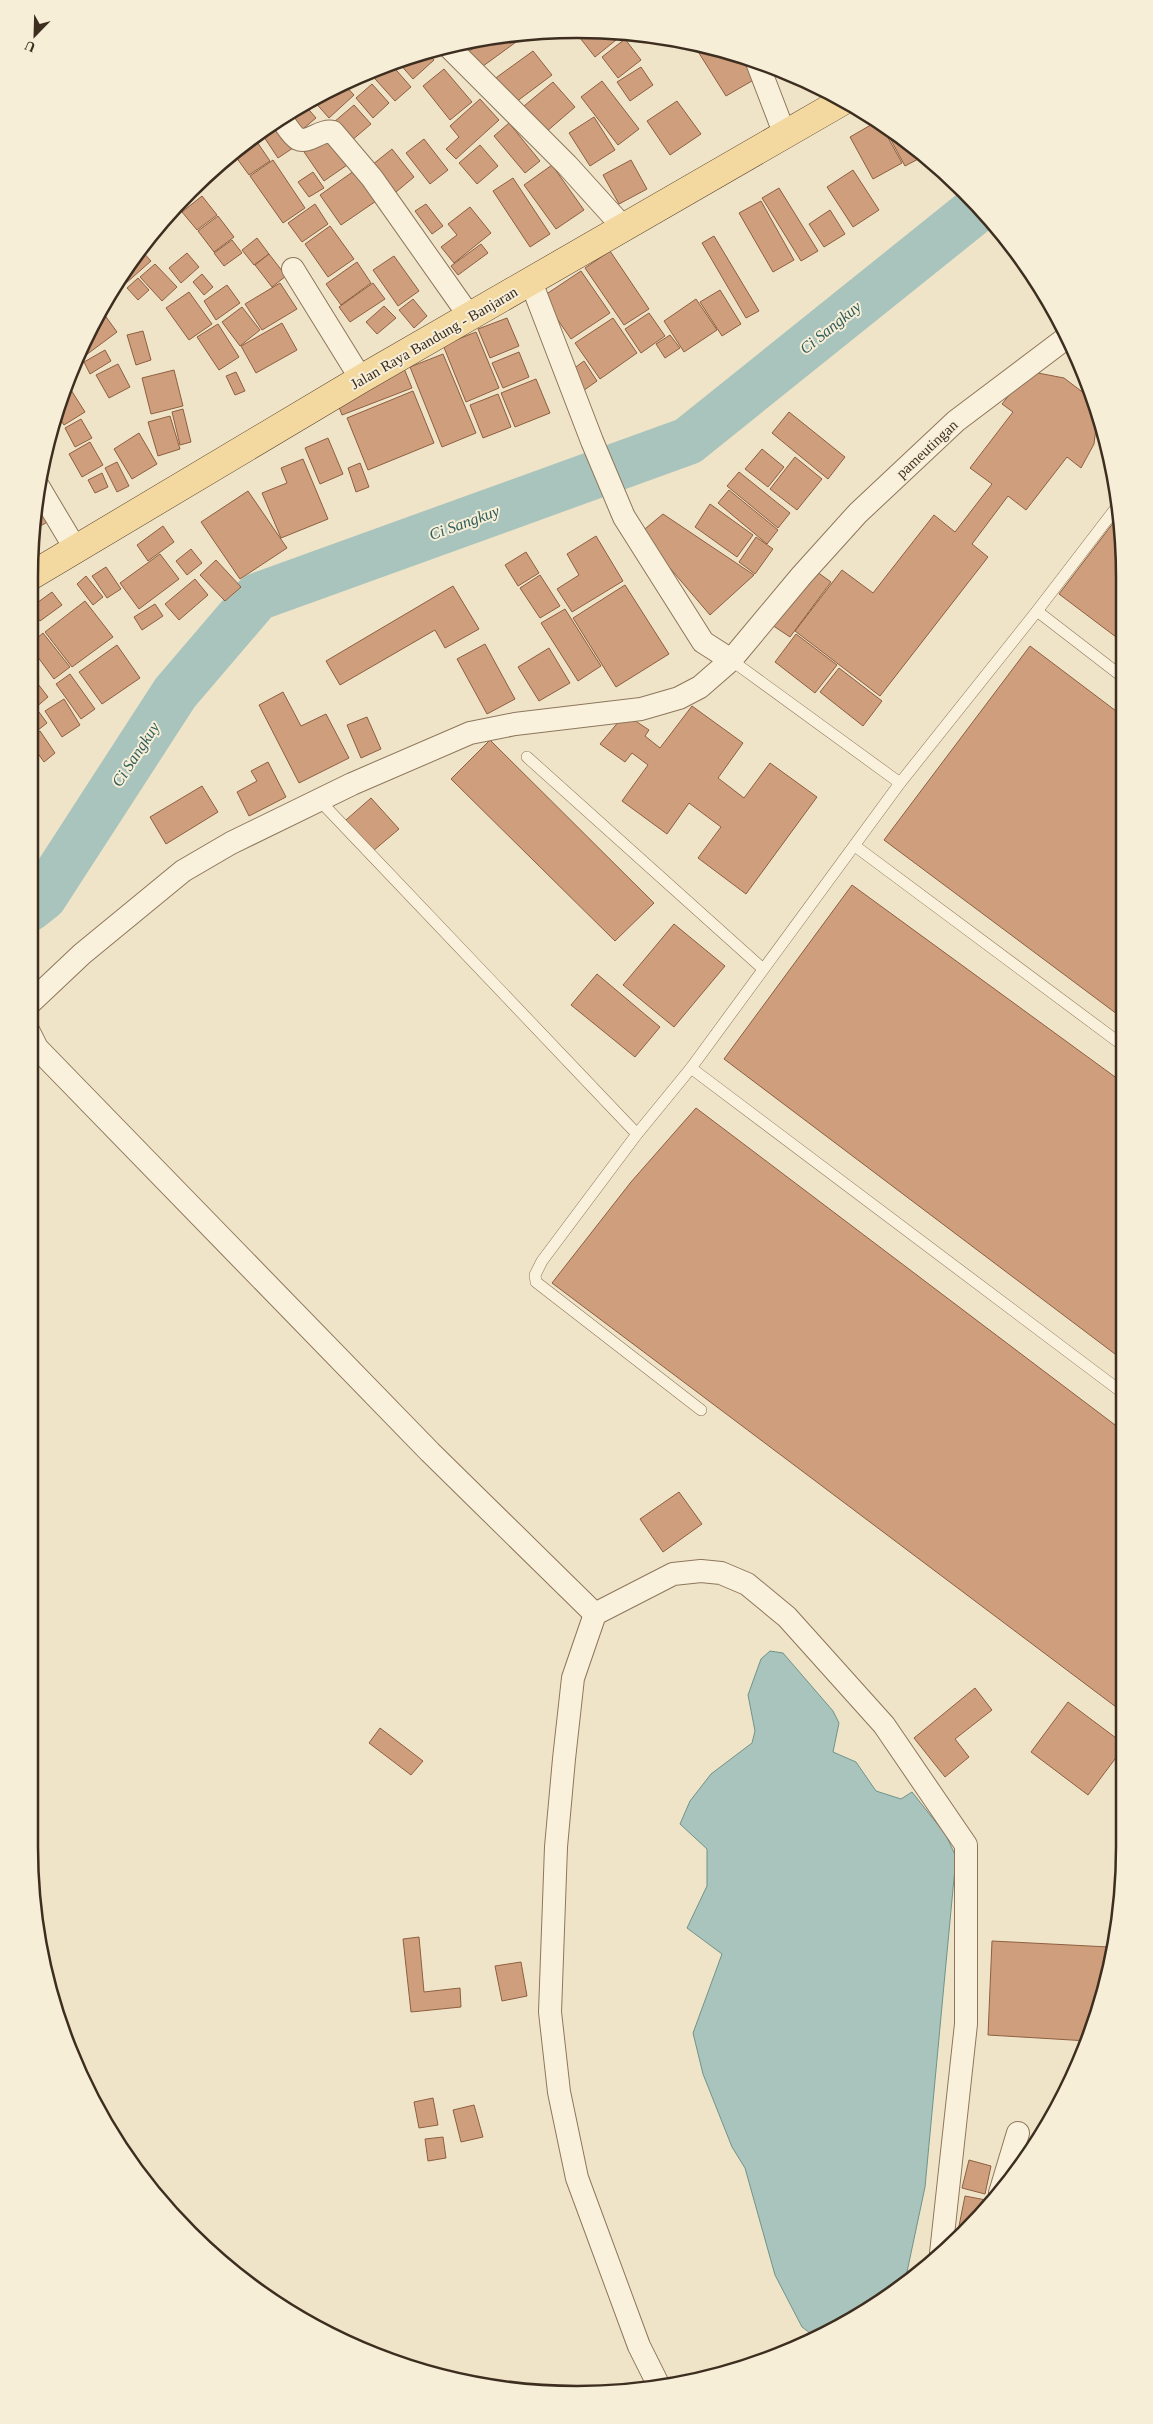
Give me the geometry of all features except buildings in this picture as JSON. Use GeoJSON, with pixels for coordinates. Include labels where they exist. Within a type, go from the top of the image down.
{"type":"FeatureCollection","features":[{"type":"Feature","properties":{"kind":"main road","name":"Jalan Raya Bandung - Banjaran"},"geometry":{"type":"LineString","coordinates":[[38,571],[74,548],[836,105]]}},
{"type":"Feature","properties":{"kind":"street"},"geometry":{"type":"LineString","coordinates":[[454,52],[568,165],[624,228]]}},
{"type":"Feature","properties":{"kind":"street"},"geometry":{"type":"LineString","coordinates":[[760,70],[785,136]]}},
{"type":"Feature","properties":{"kind":"street"},"geometry":{"type":"LineString","coordinates":[[285,123],[298,139],[304,140],[326,130],[332,132],[372,178],[470,317]]}},
{"type":"Feature","properties":{"kind":"street"},"geometry":{"type":"LineString","coordinates":[[293,269],[362,380]]}},
{"type":"Feature","properties":{"kind":"street"},"geometry":{"type":"LineString","coordinates":[[531,282],[592,441],[624,517],[704,642],[731,660]]}},
{"type":"Feature","properties":{"kind":"street","name":"pameutingan"},"geometry":{"type":"LineString","coordinates":[[38,996],[82,954],[183,870],[231,843],[352,784],[470,734],[515,724],[642,710],[700,687],[731,660],[802,575],[858,513],[956,421],[1061,341]]}},
{"type":"Feature","properties":{"kind":"street"},"geometry":{"type":"LineString","coordinates":[[44,496],[74,548]]}},
{"type":"Feature","properties":{"kind":"street"},"geometry":{"type":"LineString","coordinates":[[38,1049],[375,1395],[595,1614]]}},
{"type":"Feature","properties":{"kind":"street"},"geometry":{"type":"LineString","coordinates":[[656,2380],[640,2346],[577,2178],[558,2092],[550,2012],[556,1848],[573,1678],[595,1614],[672,1574],[701,1571],[721,1573],[747,1584],[787,1617],[884,1725],[966,1845],[966,2024],[943,2243]]}},
{"type":"Feature","properties":{"kind":"street"},"geometry":{"type":"LineString","coordinates":[[1006,2173],[1018,2133]]}},
{"type":"Feature","properties":{"kind":"lane"},"geometry":{"type":"LineString","coordinates":[[701,1410],[536,1282],[535,1275],[542,1261],[637,1134],[691,1068],[762,968],[855,846],[900,783],[1112,514]]}},
{"type":"Feature","properties":{"kind":"lane"},"geometry":{"type":"LineString","coordinates":[[1037,611],[1116,672]]}},
{"type":"Feature","properties":{"kind":"lane"},"geometry":{"type":"LineString","coordinates":[[731,660],[900,783]]}},
{"type":"Feature","properties":{"kind":"lane"},"geometry":{"type":"LineString","coordinates":[[527,757],[762,968]]}},
{"type":"Feature","properties":{"kind":"lane"},"geometry":{"type":"LineString","coordinates":[[320,801],[637,1134]]}},
{"type":"Feature","properties":{"kind":"lane"},"geometry":{"type":"LineString","coordinates":[[855,846],[1116,1040]]}},
{"type":"Feature","properties":{"kind":"lane"},"geometry":{"type":"LineString","coordinates":[[691,1068],[1116,1388]]}},
{"type":"Feature","properties":{"kind":"water"},"geometry":{"type":"Polygon","coordinates":[[[770,1651],[783,1653],[833,1711],[839,1723],[833,1752],[856,1762],[876,1791],[901,1799],[912,1792],[946,1835],[956,1857],[925,2187],[907,2274],[876,2296],[810,2333],[802,2327],[775,2275],[745,2168],[732,2147],[703,2074],[693,2033],[722,1954],[687,1928],[707,1886],[707,1849],[680,1824],[690,1801],[711,1774],[752,1743],[755,1731],[748,1695],[761,1659],[770,1651]]]}},
{"type":"Feature","properties":{"kind":"waterway","name":"Ci Sangkuy"},"geometry":{"type":"LineString","coordinates":[[38,901],[43,897],[175,693],[257,597],[688,441],[974,212]]}}]}
